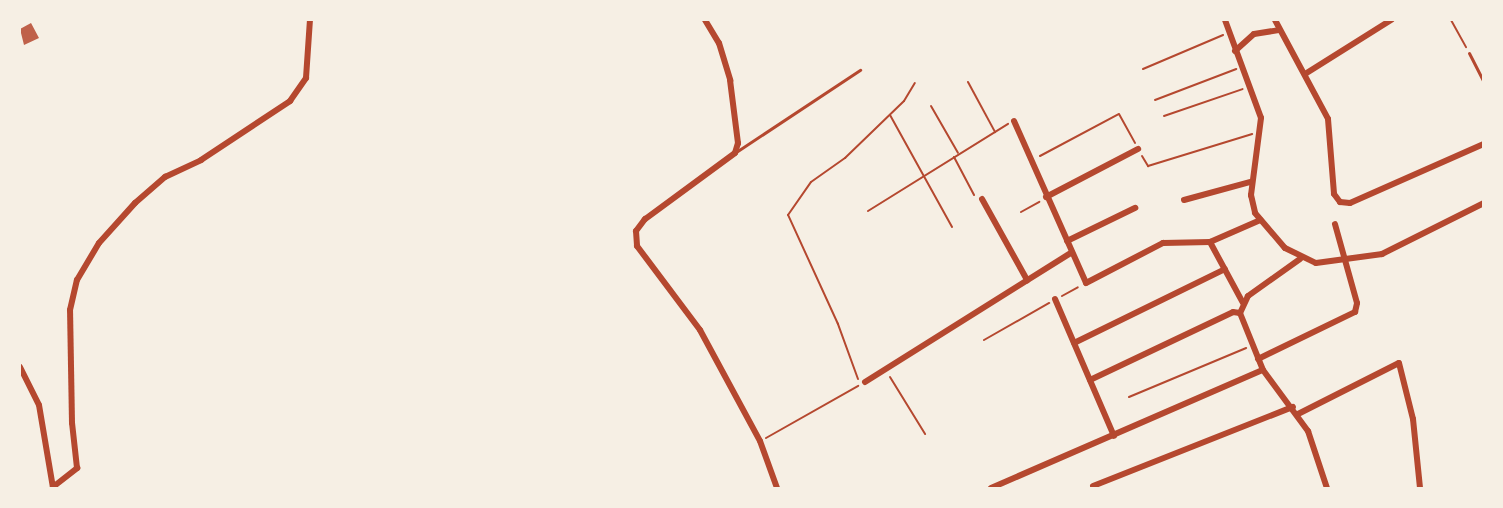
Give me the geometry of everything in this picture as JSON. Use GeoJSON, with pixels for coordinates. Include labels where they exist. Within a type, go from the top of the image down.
{"type":"FeatureCollection","features":[{"type":"Feature","properties":{"kind":"street"},"geometry":{"type":"LineString","coordinates":[[53,488],[77,468],[72,423],[70,310],[77,279],[99,243],[165,177],[210,154],[290,102],[306,78],[310,20]]}},
{"type":"Feature","properties":{"kind":"street"},"geometry":{"type":"LineString","coordinates":[[705,20],[719,43],[730,80],[738,143],[735,153],[645,219],[636,231],[638,246],[700,330],[760,441],[777,489]]}},
{"type":"Feature","properties":{"kind":"street"},"geometry":{"type":"LineString","coordinates":[[1225,20],[1261,118],[1250,182],[1260,220],[1300,259],[1316,263],[1345,260],[1395,249],[1420,232],[1484,203]]}},
{"type":"Feature","properties":{"kind":"street"},"geometry":{"type":"LineString","coordinates":[[1275,20],[1328,118],[1334,194],[1343,203],[1484,144]]}},
{"type":"Feature","properties":{"kind":"street"},"geometry":{"type":"LineString","coordinates":[[1305,74],[1391,20]]}},
{"type":"Feature","properties":{"kind":"street"},"geometry":{"type":"LineString","coordinates":[[1235,51],[1254,33],[1279,30]]}},
{"type":"Feature","properties":{"kind":"street"},"geometry":{"type":"LineString","coordinates":[[1014,121],[1086,283],[1163,243],[1210,242],[1260,220]]}},
{"type":"Feature","properties":{"kind":"street"},"geometry":{"type":"LineString","coordinates":[[1046,197],[1138,149]]}},
{"type":"Feature","properties":{"kind":"street"},"geometry":{"type":"LineString","coordinates":[[1184,200],[1250,182]]}},
{"type":"Feature","properties":{"kind":"street"},"geometry":{"type":"LineString","coordinates":[[982,199],[1027,280]]}},
{"type":"Feature","properties":{"kind":"street"},"geometry":{"type":"LineString","coordinates":[[1067,241],[1135,208]]}},
{"type":"Feature","properties":{"kind":"street"},"geometry":{"type":"LineString","coordinates":[[1258,359],[1355,312],[1357,306],[1335,224]]}},
{"type":"Feature","properties":{"kind":"street"},"geometry":{"type":"LineString","coordinates":[[1210,242],[1243,303]]}},
{"type":"Feature","properties":{"kind":"street"},"geometry":{"type":"LineString","coordinates":[[865,382],[1072,252]]}},
{"type":"Feature","properties":{"kind":"street"},"geometry":{"type":"LineString","coordinates":[[1300,259],[1243,303],[1240,313],[1263,370],[1298,414],[1319,455],[1327,489]]}},
{"type":"Feature","properties":{"kind":"street"},"geometry":{"type":"LineString","coordinates":[[1074,343],[1225,269]]}},
{"type":"Feature","properties":{"kind":"street"},"geometry":{"type":"LineString","coordinates":[[1055,299],[1114,435]]}},
{"type":"Feature","properties":{"kind":"street"},"geometry":{"type":"LineString","coordinates":[[1090,380],[1233,312],[1240,313]]}},
{"type":"Feature","properties":{"kind":"street"},"geometry":{"type":"LineString","coordinates":[[1298,414],[1399,363],[1413,419],[1420,489]]}},
{"type":"Feature","properties":{"kind":"street"},"geometry":{"type":"LineString","coordinates":[[20,367],[39,405],[53,488]]}},
{"type":"Feature","properties":{"kind":"street"},"geometry":{"type":"LineString","coordinates":[[991,489],[1263,370]]}},
{"type":"Feature","properties":{"kind":"street"},"geometry":{"type":"LineString","coordinates":[[1093,486],[1293,407]]}},
{"type":"Feature","properties":{"kind":"lane"},"geometry":{"type":"LineString","coordinates":[[1469,53],[1484,83]]}},
{"type":"Feature","properties":{"kind":"lane"},"geometry":{"type":"LineString","coordinates":[[735,153],[860,70]]}},
{"type":"Feature","properties":{"kind":"path"},"geometry":{"type":"LineString","coordinates":[[1451,20],[1469,53]]}},
{"type":"Feature","properties":{"kind":"path"},"geometry":{"type":"LineString","coordinates":[[1143,69],[1228,33]]}},
{"type":"Feature","properties":{"kind":"path"},"geometry":{"type":"LineString","coordinates":[[1155,100],[1241,67]]}},
{"type":"Feature","properties":{"kind":"path"},"geometry":{"type":"LineString","coordinates":[[968,82],[995,132]]}},
{"type":"Feature","properties":{"kind":"path"},"geometry":{"type":"LineString","coordinates":[[855,388],[857,368],[788,215],[811,182],[845,158],[890,115],[915,83]]}},
{"type":"Feature","properties":{"kind":"path"},"geometry":{"type":"LineString","coordinates":[[1164,116],[1249,87]]}},
{"type":"Feature","properties":{"kind":"path"},"geometry":{"type":"LineString","coordinates":[[931,106],[958,153]]}},
{"type":"Feature","properties":{"kind":"path"},"geometry":{"type":"LineString","coordinates":[[1032,160],[1119,114],[1148,166],[1260,132]]}},
{"type":"Feature","properties":{"kind":"path"},"geometry":{"type":"LineString","coordinates":[[890,115],[952,227]]}},
{"type":"Feature","properties":{"kind":"path"},"geometry":{"type":"LineString","coordinates":[[868,211],[926,177],[958,153],[1014,121]]}},
{"type":"Feature","properties":{"kind":"path"},"geometry":{"type":"LineString","coordinates":[[954,157],[972,195],[982,199]]}},
{"type":"Feature","properties":{"kind":"path"},"geometry":{"type":"LineString","coordinates":[[1021,212],[1046,197]]}},
{"type":"Feature","properties":{"kind":"path"},"geometry":{"type":"LineString","coordinates":[[984,340],[1086,283]]}},
{"type":"Feature","properties":{"kind":"path"},"geometry":{"type":"LineString","coordinates":[[1129,398],[1252,345]]}},
{"type":"Feature","properties":{"kind":"path"},"geometry":{"type":"LineString","coordinates":[[885,370],[925,434]]}},
{"type":"Feature","properties":{"kind":"path"},"geometry":{"type":"LineString","coordinates":[[760,441],[865,382]]}},
{"type":"Feature","properties":{"kind":"building"},"geometry":{"type":"Polygon","coordinates":[[[31,23],[39,38],[24,45],[20,29],[31,23]]]}}]}
